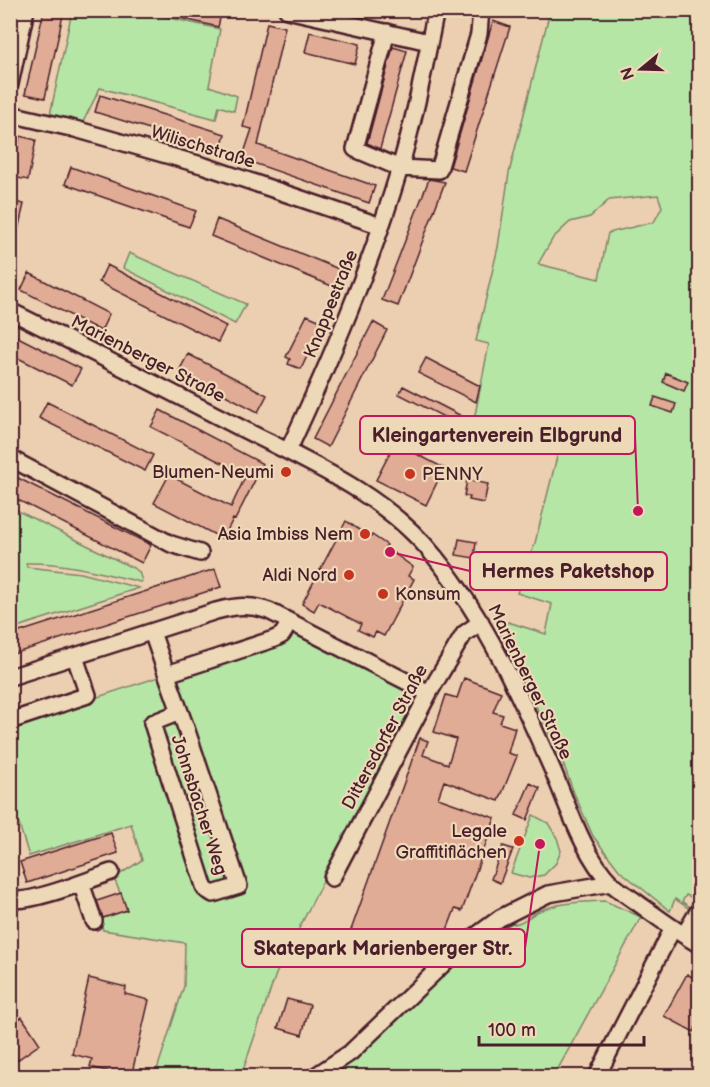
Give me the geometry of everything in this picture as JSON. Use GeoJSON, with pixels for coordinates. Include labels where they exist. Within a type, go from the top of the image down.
{"type":"FeatureCollection","features":[{"type":"Feature","properties":{"kind":"street"},"geometry":{"type":"LineString","coordinates":[[10,84],[26,10]]}},
{"type":"Feature","properties":{"kind":"street"},"geometry":{"type":"LineString","coordinates":[[287,10],[429,42]]}},
{"type":"Feature","properties":{"kind":"street","name":"Knappestraße"},"geometry":{"type":"LineString","coordinates":[[288,451],[345,324],[381,226],[400,168],[426,62],[436,10]]}},
{"type":"Feature","properties":{"kind":"street"},"geometry":{"type":"LineString","coordinates":[[387,32],[354,149],[400,168],[439,170],[479,34],[481,10]]}},
{"type":"Feature","properties":{"kind":"street","name":"Wilischstraße"},"geometry":{"type":"LineString","coordinates":[[10,114],[75,129],[206,166],[381,226]]}},
{"type":"Feature","properties":{"kind":"street","name":"Marienberger Straße"},"geometry":{"type":"LineString","coordinates":[[10,311],[288,451],[359,490],[411,531],[440,562],[481,622],[515,690],[581,836],[596,863],[611,883],[699,945]]}},
{"type":"Feature","properties":{"kind":"street"},"geometry":{"type":"LineString","coordinates":[[10,458],[172,547],[200,553]]}},
{"type":"Feature","properties":{"kind":"street"},"geometry":{"type":"LineString","coordinates":[[10,677],[216,611],[241,606],[260,607],[429,693]]}},
{"type":"Feature","properties":{"kind":"street"},"geometry":{"type":"LineString","coordinates":[[167,674],[274,639],[282,635],[290,622]]}},
{"type":"Feature","properties":{"kind":"street","name":"Dittersdorfer Straße"},"geometry":{"type":"LineString","coordinates":[[332,878],[429,693],[464,634],[481,622]]}},
{"type":"Feature","properties":{"kind":"street","name":"Johnsbacher Weg"},"geometry":{"type":"LineString","coordinates":[[152,632],[167,674],[240,886],[213,894],[206,889],[152,723],[180,712]]}},
{"type":"Feature","properties":{"kind":"street"},"geometry":{"type":"LineString","coordinates":[[10,721],[88,695],[75,657]]}},
{"type":"Feature","properties":{"kind":"street"},"geometry":{"type":"LineString","coordinates":[[10,899],[15,901],[31,898],[111,872]]}},
{"type":"Feature","properties":{"kind":"street"},"geometry":{"type":"LineString","coordinates":[[81,883],[94,921]]}},
{"type":"Feature","properties":{"kind":"street"},"geometry":{"type":"LineString","coordinates":[[315,1077],[350,1053],[462,946],[500,918],[548,894],[611,883]]}},
{"type":"Feature","properties":{"kind":"street"},"geometry":{"type":"LineString","coordinates":[[597,1077],[678,932],[699,908]]}},
{"type":"Feature","properties":{"kind":"green space"},"geometry":{"type":"Polygon","coordinates":[[[72,11],[138,11],[220,29],[209,86],[237,96],[234,111],[219,106],[216,119],[100,88],[83,122],[50,115],[72,11]]]}},
{"type":"Feature","properties":{"kind":"green space"},"geometry":{"type":"Polygon","coordinates":[[[550,11],[699,11],[700,893],[697,892],[693,898],[686,895],[682,902],[695,910],[692,911],[675,899],[670,911],[619,870],[593,836],[563,763],[501,633],[508,622],[546,634],[552,604],[517,593],[535,543],[562,437],[474,420],[489,344],[476,341],[498,247],[509,173],[550,11]],[[658,195],[609,200],[590,217],[570,222],[553,238],[538,264],[599,279],[608,233],[654,222],[662,207],[658,195]]]}},
{"type":"Feature","properties":{"kind":"green space"},"geometry":{"type":"Polygon","coordinates":[[[129,253],[246,304],[235,324],[123,268],[129,253]]]}},
{"type":"Feature","properties":{"kind":"green space"},"geometry":{"type":"Polygon","coordinates":[[[10,507],[135,569],[139,572],[142,581],[55,564],[26,563],[27,567],[81,573],[139,588],[11,629],[10,507]]]}},
{"type":"Feature","properties":{"kind":"green space"},"geometry":{"type":"Polygon","coordinates":[[[292,633],[409,693],[413,698],[412,705],[276,974],[241,1076],[155,1076],[184,986],[185,943],[103,930],[100,919],[127,910],[114,878],[142,860],[131,824],[29,856],[11,799],[10,726],[292,633]]]}},
{"type":"Feature","properties":{"kind":"green space"},"geometry":{"type":"Polygon","coordinates":[[[533,815],[548,823],[557,838],[561,851],[556,863],[544,875],[529,878],[511,873],[533,815]]]}},
{"type":"Feature","properties":{"kind":"green space"},"geometry":{"type":"Polygon","coordinates":[[[605,901],[641,917],[554,1076],[336,1076],[351,1058],[474,945],[514,922],[514,924],[522,921],[547,908],[572,903],[605,901]]]}},
{"type":"Feature","properties":{"kind":"building"},"geometry":{"type":"Polygon","coordinates":[[[44,10],[64,10],[45,98],[25,94],[44,10]]]}},
{"type":"Feature","properties":{"kind":"building"},"geometry":{"type":"Polygon","coordinates":[[[164,10],[222,10],[218,27],[163,14],[164,10]]]}},
{"type":"Feature","properties":{"kind":"building"},"geometry":{"type":"Polygon","coordinates":[[[493,21],[510,27],[464,171],[450,167],[493,21]]]}},
{"type":"Feature","properties":{"kind":"building"},"geometry":{"type":"Polygon","coordinates":[[[267,23],[285,27],[258,145],[375,186],[369,203],[242,159],[252,129],[243,127],[267,23]]]}},
{"type":"Feature","properties":{"kind":"building"},"geometry":{"type":"Polygon","coordinates":[[[310,32],[360,44],[355,64],[305,52],[310,32]]]}},
{"type":"Feature","properties":{"kind":"building"},"geometry":{"type":"Polygon","coordinates":[[[393,47],[407,51],[380,149],[367,143],[393,47]]]}},
{"type":"Feature","properties":{"kind":"building"},"geometry":{"type":"Polygon","coordinates":[[[100,95],[225,134],[220,151],[95,112],[100,95]]]}},
{"type":"Feature","properties":{"kind":"building"},"geometry":{"type":"Polygon","coordinates":[[[20,136],[36,140],[28,180],[12,177],[20,136]]]}},
{"type":"Feature","properties":{"kind":"building"},"geometry":{"type":"Polygon","coordinates":[[[71,167],[196,211],[189,227],[65,184],[71,167]]]}},
{"type":"Feature","properties":{"kind":"building"},"geometry":{"type":"Polygon","coordinates":[[[429,179],[445,182],[398,306],[382,300],[429,179]]]}},
{"type":"Feature","properties":{"kind":"building"},"geometry":{"type":"Polygon","coordinates":[[[10,201],[24,204],[14,248],[10,248],[10,201]]]}},
{"type":"Feature","properties":{"kind":"building"},"geometry":{"type":"Polygon","coordinates":[[[217,219],[341,270],[334,287],[211,236],[217,219]]]}},
{"type":"Feature","properties":{"kind":"building"},"geometry":{"type":"Polygon","coordinates":[[[107,265],[226,326],[218,342],[99,282],[107,265]]]}},
{"type":"Feature","properties":{"kind":"building"},"geometry":{"type":"Polygon","coordinates":[[[29,273],[109,314],[101,331],[21,290],[29,273]]]}},
{"type":"Feature","properties":{"kind":"building"},"geometry":{"type":"Polygon","coordinates":[[[307,315],[323,322],[301,369],[288,364],[290,359],[286,357],[307,315]]]}},
{"type":"Feature","properties":{"kind":"building"},"geometry":{"type":"Polygon","coordinates":[[[373,322],[387,330],[328,447],[313,439],[373,322]]]}},
{"type":"Feature","properties":{"kind":"building"},"geometry":{"type":"Polygon","coordinates":[[[10,333],[81,369],[72,385],[10,354],[10,333]]]}},
{"type":"Feature","properties":{"kind":"building"},"geometry":{"type":"Polygon","coordinates":[[[188,354],[267,395],[258,412],[179,371],[188,354]]]}},
{"type":"Feature","properties":{"kind":"building"},"geometry":{"type":"Polygon","coordinates":[[[426,358],[480,386],[476,402],[418,373],[426,358]]]}},
{"type":"Feature","properties":{"kind":"building"},"geometry":{"type":"Polygon","coordinates":[[[666,373],[688,382],[684,391],[663,382],[666,373]]]}},
{"type":"Feature","properties":{"kind":"building"},"geometry":{"type":"Polygon","coordinates":[[[403,386],[473,422],[471,431],[399,394],[403,386]]]}},
{"type":"Feature","properties":{"kind":"building"},"geometry":{"type":"Polygon","coordinates":[[[655,397],[676,404],[673,413],[652,406],[655,397]]]}},
{"type":"Feature","properties":{"kind":"building"},"geometry":{"type":"Polygon","coordinates":[[[47,402],[153,455],[145,471],[39,418],[47,402]]]}},
{"type":"Feature","properties":{"kind":"building"},"geometry":{"type":"Polygon","coordinates":[[[160,410],[263,464],[223,539],[154,503],[169,475],[231,507],[246,475],[151,427],[160,410]]]}},
{"type":"Feature","properties":{"kind":"building","name":"PENNY"},"geometry":{"type":"Polygon","coordinates":[[[395,443],[444,468],[426,505],[376,480],[395,443]]]}},
{"type":"Feature","properties":{"kind":"building"},"geometry":{"type":"Polygon","coordinates":[[[10,474],[151,545],[142,563],[10,496],[10,474]]]}},
{"type":"Feature","properties":{"kind":"building"},"geometry":{"type":"Polygon","coordinates":[[[467,480],[488,484],[484,503],[469,500],[470,497],[464,496],[467,480]]]}},
{"type":"Feature","properties":{"kind":"building"},"geometry":{"type":"Polygon","coordinates":[[[346,521],[387,545],[385,547],[413,567],[408,576],[414,579],[384,636],[376,632],[373,637],[358,630],[361,624],[319,602],[314,611],[302,604],[346,521]]]}},
{"type":"Feature","properties":{"kind":"building"},"geometry":{"type":"Polygon","coordinates":[[[459,539],[476,542],[474,558],[456,555],[459,539]]]}},
{"type":"Feature","properties":{"kind":"building"},"geometry":{"type":"Polygon","coordinates":[[[215,569],[221,587],[10,655],[10,635],[215,569]]]}},
{"type":"Feature","properties":{"kind":"building"},"geometry":{"type":"Polygon","coordinates":[[[464,678],[501,692],[493,712],[503,715],[500,723],[515,728],[508,753],[517,756],[499,801],[444,781],[438,798],[495,818],[462,911],[455,909],[444,938],[427,951],[414,935],[409,950],[351,930],[420,738],[428,741],[423,755],[448,764],[456,739],[434,732],[446,695],[457,698],[464,678]]]}},
{"type":"Feature","properties":{"kind":"building"},"geometry":{"type":"Polygon","coordinates":[[[530,783],[540,788],[527,820],[516,815],[530,783]]]}},
{"type":"Feature","properties":{"kind":"building"},"geometry":{"type":"Polygon","coordinates":[[[111,833],[118,853],[27,883],[20,862],[111,833]]]}},
{"type":"Feature","properties":{"kind":"building"},"geometry":{"type":"Polygon","coordinates":[[[503,846],[513,849],[500,883],[491,879],[503,846]]]}},
{"type":"Feature","properties":{"kind":"building"},"geometry":{"type":"Polygon","coordinates":[[[121,893],[127,910],[103,918],[97,901],[121,893]]]}},
{"type":"Feature","properties":{"kind":"building"},"geometry":{"type":"Polygon","coordinates":[[[687,974],[699,981],[699,1021],[694,1032],[664,1016],[687,974]]]}},
{"type":"Feature","properties":{"kind":"building"},"geometry":{"type":"Polygon","coordinates":[[[89,978],[126,987],[125,994],[149,1000],[131,1077],[90,1067],[92,1059],[72,1054],[89,978]]]}},
{"type":"Feature","properties":{"kind":"building"},"geometry":{"type":"Polygon","coordinates":[[[287,999],[310,1005],[302,1035],[278,1028],[287,999]]]}},
{"type":"Feature","properties":{"kind":"building"},"geometry":{"type":"Polygon","coordinates":[[[22,1017],[40,1044],[10,1065],[10,1025],[22,1017]]]}},
{"type":"Feature","properties":{"kind":"place","name":"Blumen-Neumi"},"geometry":{"type":"Point","coordinates":[286,472]}},
{"type":"Feature","properties":{"kind":"place","name":"PENNY"},"geometry":{"type":"Point","coordinates":[410,474]}},
{"type":"Feature","properties":{"kind":"place","name":"Kleingartenverein Elbgrund"},"geometry":{"type":"Point","coordinates":[638,511]}},
{"type":"Feature","properties":{"kind":"place","name":"Asia Imbiss Nem"},"geometry":{"type":"Point","coordinates":[365,534]}},
{"type":"Feature","properties":{"kind":"place","name":"Hermes Paketshop"},"geometry":{"type":"Point","coordinates":[390,552]}},
{"type":"Feature","properties":{"kind":"place","name":"Aldi Nord"},"geometry":{"type":"Point","coordinates":[349,575]}},
{"type":"Feature","properties":{"kind":"place","name":"Konsum"},"geometry":{"type":"Point","coordinates":[383,594]}},
{"type":"Feature","properties":{"kind":"place","name":"Legale Graffitiflächen"},"geometry":{"type":"Point","coordinates":[519,841]}},
{"type":"Feature","properties":{"kind":"place","name":"Skatepark Marienberger Str."},"geometry":{"type":"Point","coordinates":[540,844]}}]}
